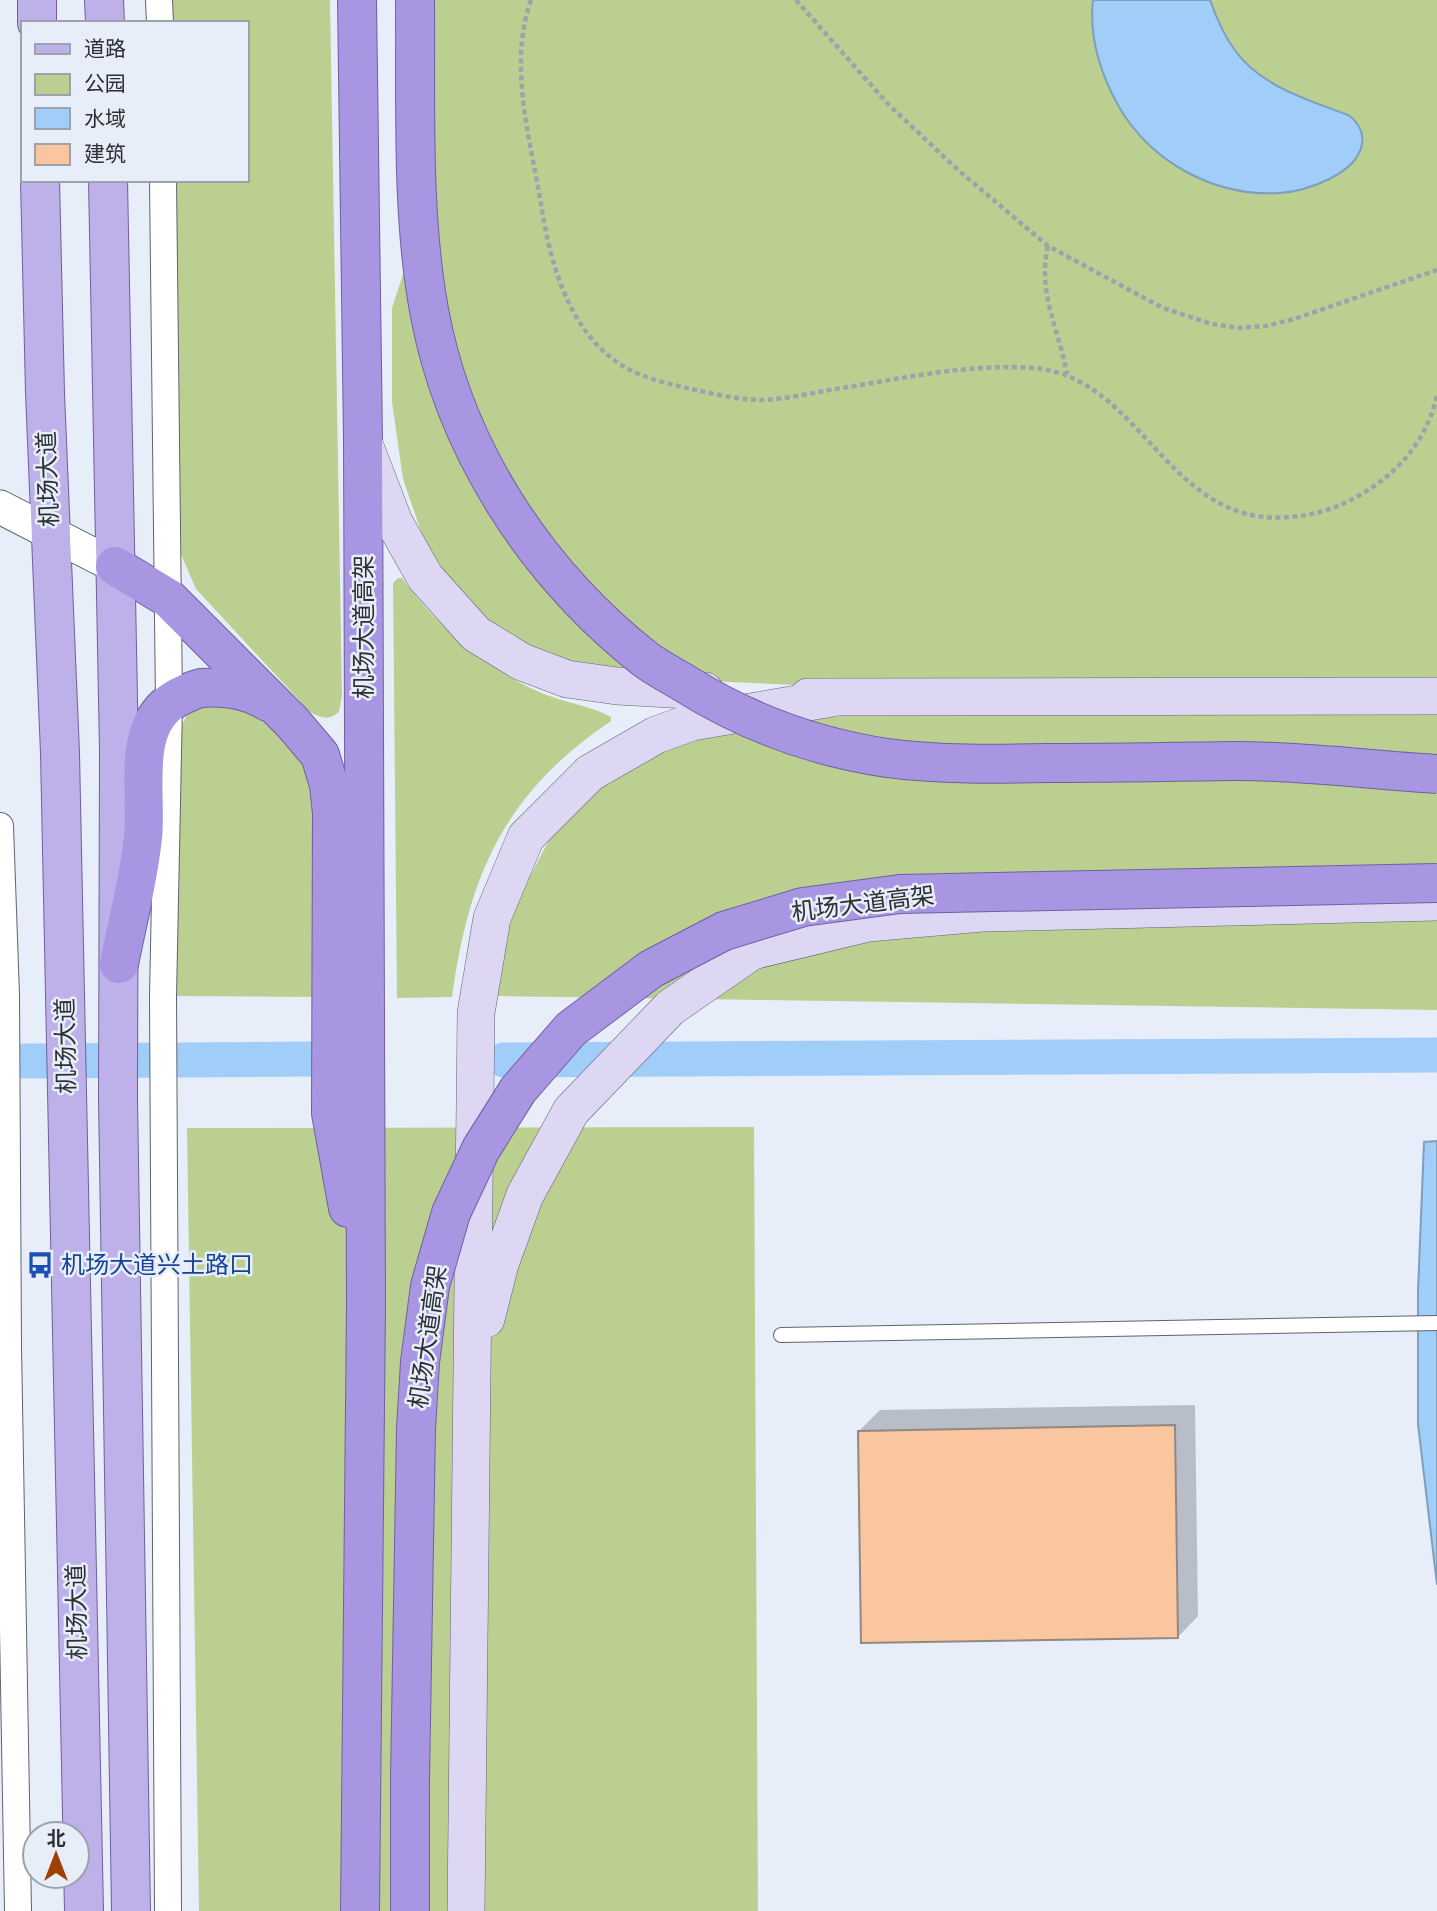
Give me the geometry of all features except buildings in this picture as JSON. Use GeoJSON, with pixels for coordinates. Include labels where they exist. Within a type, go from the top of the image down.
{"type":"FeatureCollection","features":[{"type":"Feature","properties":{"kind":"highway","name":"机场大道高架"},"geometry":{"type":"LineString","coordinates":[[357,0],[363,440],[366,1305],[360,1911]]}},
{"type":"Feature","properties":{"kind":"highway"},"geometry":{"type":"LineString","coordinates":[[415,0],[417,174],[424,261],[429,310],[445,372],[462,420],[495,488],[530,543],[596,616],[647,661],[704,696],[756,722],[811,742],[887,758],[964,764],[1243,761],[1437,774]]}},
{"type":"Feature","properties":{"kind":"highway"},"geometry":{"type":"LineString","coordinates":[[115,566],[168,598],[292,722],[320,755],[329,785],[332,813],[331,1112],[366,1305]]}},
{"type":"Feature","properties":{"kind":"highway"},"geometry":{"type":"LineString","coordinates":[[119,981],[144,837],[145,743],[154,721],[169,703],[193,689],[221,686],[251,693],[266,700],[292,722]]}},
{"type":"Feature","properties":{"kind":"highway","name":"机场大道高架"},"geometry":{"type":"LineString","coordinates":[[411,1911],[410,1779],[416,1429],[420,1362],[430,1286],[451,1213],[481,1149],[519,1090],[572,1029],[651,969],[723,931],[803,907],[900,894],[1437,883]]}},
{"type":"Feature","properties":{"kind":"main road"},"geometry":{"type":"LineString","coordinates":[[37,0],[37,21]]}},
{"type":"Feature","properties":{"kind":"main road"},"geometry":{"type":"LineString","coordinates":[[104,0],[105,21]]}},
{"type":"Feature","properties":{"kind":"main road","name":"机场大道"},"geometry":{"type":"LineString","coordinates":[[40,182],[45,393],[60,753],[84,1911]]}},
{"type":"Feature","properties":{"kind":"main road","name":"机场大道"},"geometry":{"type":"LineString","coordinates":[[108,182],[119,751],[118,1098],[131,1911]]}},
{"type":"Feature","properties":{"kind":"main road"},"geometry":{"type":"LineString","coordinates":[[363,440],[394,522],[425,577],[476,634],[522,662],[567,679],[617,686],[832,698],[1437,696]]}},
{"type":"Feature","properties":{"kind":"main road"},"geometry":{"type":"LineString","coordinates":[[466,1911],[476,1013],[492,918],[526,836],[590,773],[656,735],[692,722],[832,698]]}},
{"type":"Feature","properties":{"kind":"main road"},"geometry":{"type":"LineString","coordinates":[[472,1374],[500,1264],[525,1195],[571,1111],[670,1007],[752,951],[868,923],[982,913],[1437,902]]}},
{"type":"Feature","properties":{"kind":"street"},"geometry":{"type":"LineString","coordinates":[[159,0],[160,21]]}},
{"type":"Feature","properties":{"kind":"street"},"geometry":{"type":"LineString","coordinates":[[163,182],[169,703],[163,997],[169,1911]]}},
{"type":"Feature","properties":{"kind":"street"},"geometry":{"type":"LineString","coordinates":[[0,507],[115,566]]}},
{"type":"Feature","properties":{"kind":"street"},"geometry":{"type":"LineString","coordinates":[[0,826],[6,995],[8,1361],[18,1911]]}},
{"type":"Feature","properties":{"kind":"lane"},"geometry":{"type":"LineString","coordinates":[[781,1335],[1437,1323]]}},
{"type":"Feature","properties":{"kind":"path"},"geometry":{"type":"LineString","coordinates":[[531,0],[521,42],[521,74],[546,238],[555,270],[583,327],[602,350],[627,369],[659,382],[703,392],[762,400],[971,369],[1036,369],[1067,375],[1097,393],[1191,485],[1217,504],[1241,514],[1271,519],[1322,513],[1381,483],[1403,462],[1420,438],[1434,410],[1437,395]]}},
{"type":"Feature","properties":{"kind":"path"},"geometry":{"type":"LineString","coordinates":[[796,0],[887,103],[958,170],[1048,246],[1163,308],[1186,317],[1239,328],[1266,326],[1437,270]]}},
{"type":"Feature","properties":{"kind":"path"},"geometry":{"type":"LineString","coordinates":[[1048,246],[1044,277],[1046,297],[1067,375]]}},
{"type":"Feature","properties":{"kind":"green space"},"geometry":{"type":"Polygon","coordinates":[[[167,0],[330,0],[342,695],[339,712],[328,718],[310,712],[196,589],[180,552],[171,182],[248,182],[248,21],[168,21],[167,0]]]}},
{"type":"Feature","properties":{"kind":"green space"},"geometry":{"type":"Polygon","coordinates":[[[429,0],[1437,0],[1437,679],[863,688],[620,677],[569,666],[513,640],[459,595],[424,540],[403,479],[392,402],[392,308],[431,188],[429,0]]]}},
{"type":"Feature","properties":{"kind":"green space"},"geometry":{"type":"Polygon","coordinates":[[[402,578],[431,614],[465,646],[503,673],[544,694],[611,717],[611,721],[574,748],[544,777],[519,807],[498,840],[482,874],[469,912],[452,997],[397,998],[393,583],[402,578]]]}},
{"type":"Feature","properties":{"kind":"green space"},"geometry":{"type":"Polygon","coordinates":[[[218,698],[262,714],[314,777],[315,997],[176,996],[179,729],[188,714],[218,698]]]}},
{"type":"Feature","properties":{"kind":"green space"},"geometry":{"type":"Polygon","coordinates":[[[1437,708],[1437,1010],[498,996],[500,949],[511,913],[550,838],[595,787],[698,732],[850,715],[1437,708]]]}},
{"type":"Feature","properties":{"kind":"green space"},"geometry":{"type":"Polygon","coordinates":[[[754,1127],[758,1911],[199,1911],[187,1128],[754,1127]]]}},
{"type":"Feature","properties":{"kind":"water"},"geometry":{"type":"Polygon","coordinates":[[[1093,0],[1210,0],[1230,43],[1257,73],[1287,91],[1353,119],[1362,136],[1358,155],[1351,164],[1329,179],[1304,189],[1280,193],[1232,189],[1209,182],[1167,160],[1133,127],[1119,107],[1107,82],[1095,42],[1093,0]]]}},
{"type":"Feature","properties":{"kind":"water"},"geometry":{"type":"Polygon","coordinates":[[[1437,1141],[1437,1585],[1418,1424],[1418,1291],[1424,1142],[1437,1141]]]}},
{"type":"Feature","properties":{"kind":"waterway"},"geometry":{"type":"LineString","coordinates":[[504,1060],[1437,1055]]}},
{"type":"Feature","properties":{"kind":"waterway"},"geometry":{"type":"LineString","coordinates":[[25,1061],[310,1059]]}},
{"type":"Feature","properties":{"kind":"place","name":"机场大道兴土路口"},"geometry":{"type":"Point","coordinates":[40,1265]}}]}
